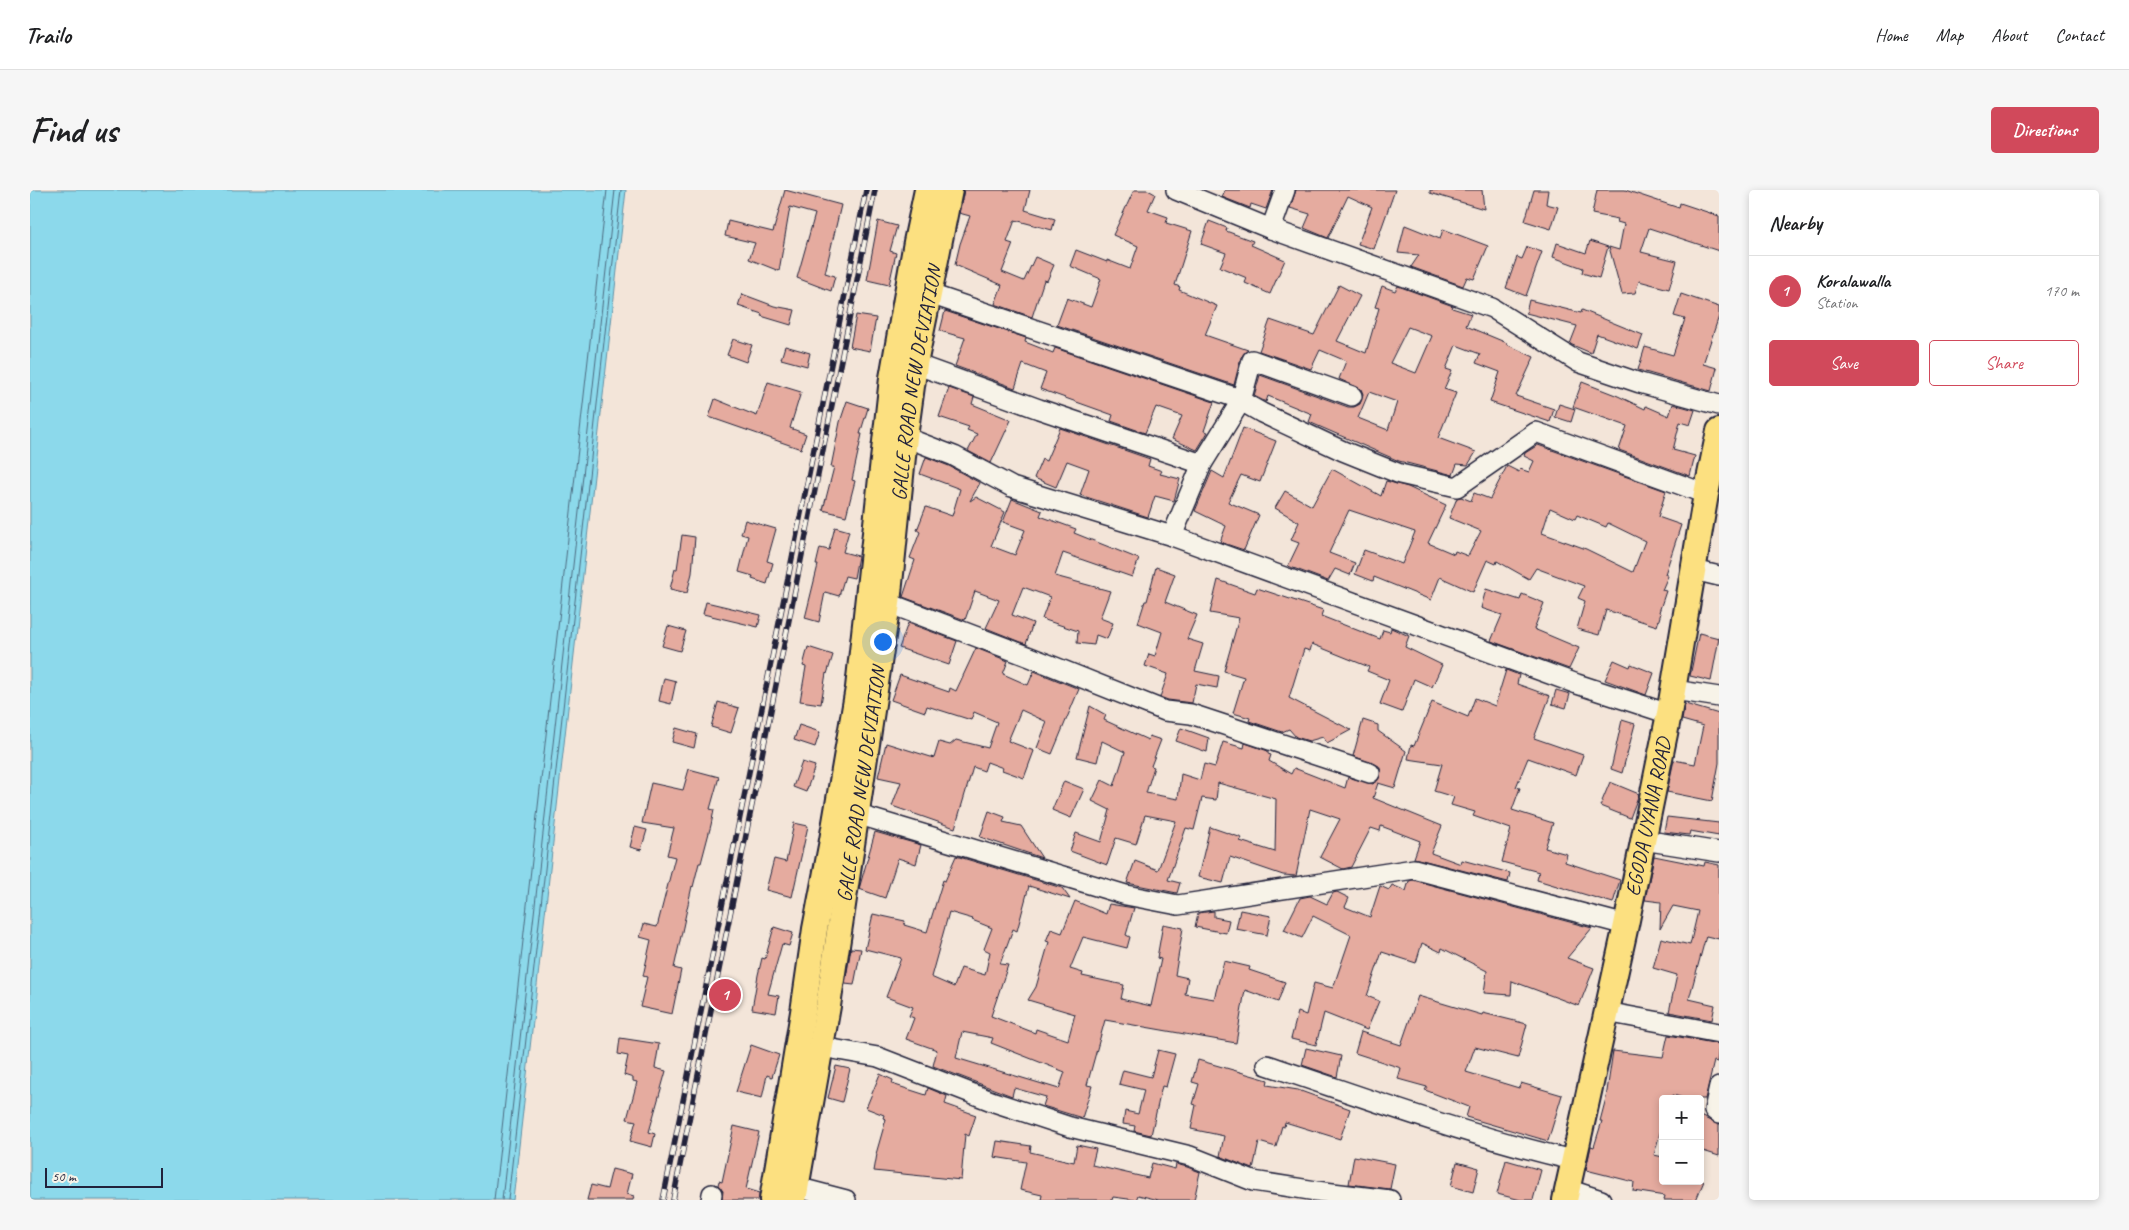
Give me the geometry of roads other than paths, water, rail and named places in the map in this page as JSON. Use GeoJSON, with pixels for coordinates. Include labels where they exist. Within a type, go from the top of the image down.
{"type":"FeatureCollection","features":[{"type":"Feature","properties":{"kind":"main road","name":"GALLE ROAD NEW DEVIATION"},"geometry":{"type":"LineString","coordinates":[[772,1200],[815,929],[858,688],[892,378],[916,242],[928,190]]}},
{"type":"Feature","properties":{"kind":"main road","name":"GALLE ROAD NEW DEVIATION"},"geometry":{"type":"LineString","coordinates":[[795,1194],[820,1047],[888,603],[905,436],[915,364],[950,190]]}},
{"type":"Feature","properties":{"kind":"main road","name":"EGODA UYANA ROAD"},"geometry":{"type":"LineString","coordinates":[[1566,1194],[1644,840],[1674,690],[1706,494],[1719,431]]}},
{"type":"Feature","properties":{"kind":"street"},"geometry":{"type":"LineString","coordinates":[[1176,190],[1271,229],[1492,308],[1578,362],[1640,384],[1719,405]]}},
{"type":"Feature","properties":{"kind":"street"},"geometry":{"type":"LineString","coordinates":[[1271,229],[1285,190]]}},
{"type":"Feature","properties":{"kind":"street"},"geometry":{"type":"LineString","coordinates":[[930,294],[1234,397],[1262,413],[1343,451],[1400,474],[1458,487],[1536,432],[1706,494]]}},
{"type":"Feature","properties":{"kind":"street"},"geometry":{"type":"LineString","coordinates":[[1172,536],[1202,464],[1241,401],[1252,360],[1352,396]]}},
{"type":"Feature","properties":{"kind":"street"},"geometry":{"type":"LineString","coordinates":[[915,364],[1039,409],[1202,464]]}},
{"type":"Feature","properties":{"kind":"street"},"geometry":{"type":"LineString","coordinates":[[905,436],[954,456],[1012,487],[1172,536],[1568,680],[1669,714]]}},
{"type":"Feature","properties":{"kind":"street"},"geometry":{"type":"LineString","coordinates":[[1694,570],[1719,576]]}},
{"type":"Feature","properties":{"kind":"street"},"geometry":{"type":"LineString","coordinates":[[888,603],[1165,711],[1192,714],[1370,773]]}},
{"type":"Feature","properties":{"kind":"street"},"geometry":{"type":"LineString","coordinates":[[1674,690],[1719,697]]}},
{"type":"Feature","properties":{"kind":"street"},"geometry":{"type":"LineString","coordinates":[[856,814],[1126,895],[1178,905],[1414,869],[1626,925]]}},
{"type":"Feature","properties":{"kind":"street"},"geometry":{"type":"LineString","coordinates":[[1644,840],[1719,852]]}},
{"type":"Feature","properties":{"kind":"street"},"geometry":{"type":"LineString","coordinates":[[1606,1012],[1719,1033]]}},
{"type":"Feature","properties":{"kind":"street"},"geometry":{"type":"LineString","coordinates":[[820,1047],[878,1057],[994,1102],[1070,1127],[1190,1156],[1252,1181],[1390,1200]]}},
{"type":"Feature","properties":{"kind":"street"},"geometry":{"type":"LineString","coordinates":[[1268,1065],[1438,1122],[1534,1151],[1573,1160]]}},
{"type":"Feature","properties":{"kind":"street"},"geometry":{"type":"LineString","coordinates":[[1719,1087],[1714,1110],[1719,1114]]}},
{"type":"Feature","properties":{"kind":"street"},"geometry":{"type":"LineString","coordinates":[[795,1194],[846,1200]]}},
{"type":"Feature","properties":{"kind":"street"},"geometry":{"type":"LineString","coordinates":[[1566,1194],[1601,1200]]}},
{"type":"Feature","properties":{"kind":"water"},"geometry":{"type":"Polygon","coordinates":[[[30,190],[626,190],[513,1200],[30,1200],[30,190]]]}},
{"type":"Feature","properties":{"kind":"railway"},"geometry":{"type":"LineString","coordinates":[[663,1200],[866,190]]}},
{"type":"Feature","properties":{"kind":"railway"},"geometry":{"type":"LineString","coordinates":[[673,1200],[875,190]]}},
{"type":"Feature","properties":{"kind":"place","name":"Koralawalla"},"geometry":{"type":"Point","coordinates":[725,995]}}]}
